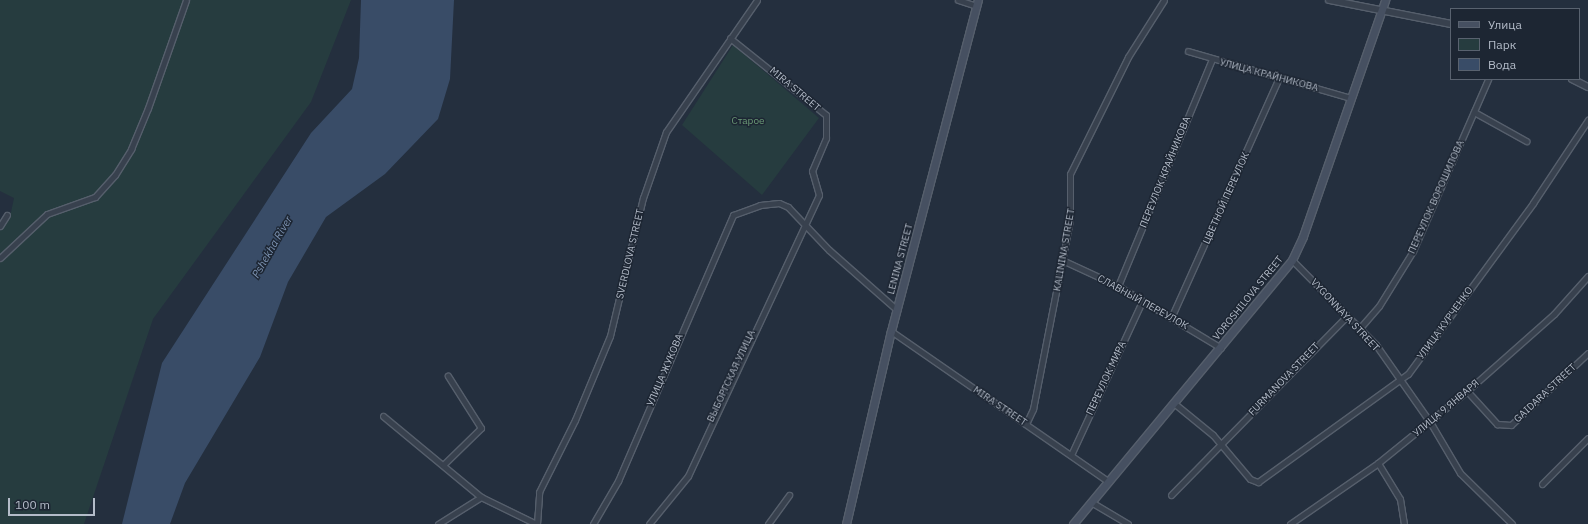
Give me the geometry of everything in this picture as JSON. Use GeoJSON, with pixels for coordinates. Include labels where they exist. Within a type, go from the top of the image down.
{"type":"FeatureCollection","features":[{"type":"Feature","properties":{"kind":"main road","name":"VOROSHILOVA STREET"},"geometry":{"type":"LineString","coordinates":[[1073,524],[1175,404],[1292,260],[1352,98],[1380,11],[1385,0]]}},
{"type":"Feature","properties":{"kind":"main road","name":"LENINA STREET"},"geometry":{"type":"LineString","coordinates":[[846,524],[891,331],[977,3]]}},
{"type":"Feature","properties":{"kind":"street"},"geometry":{"type":"LineString","coordinates":[[0,258],[47,214],[95,196],[115,175],[131,149],[148,108],[186,0]]}},
{"type":"Feature","properties":{"kind":"street","name":"SVERDLOVA STREET"},"geometry":{"type":"LineString","coordinates":[[536,524],[539,492],[575,420],[610,336],[643,198],[666,132],[757,0]]}},
{"type":"Feature","properties":{"kind":"street"},"geometry":{"type":"LineString","coordinates":[[958,0],[977,3]]}},
{"type":"Feature","properties":{"kind":"street","name":"KALININA STREET"},"geometry":{"type":"LineString","coordinates":[[1026,424],[1033,409],[1062,260],[1072,200],[1070,174],[1075,158],[1128,57],[1164,0]]}},
{"type":"Feature","properties":{"kind":"street"},"geometry":{"type":"LineString","coordinates":[[1329,0],[1450,24]]}},
{"type":"Feature","properties":{"kind":"street","name":"MIRA STREET"},"geometry":{"type":"LineString","coordinates":[[730,38],[826,115],[826,138],[812,171],[819,195],[804,221]]}},
{"type":"Feature","properties":{"kind":"street","name":"УЛИЦА КРАЙНИКОВА"},"geometry":{"type":"LineString","coordinates":[[1188,50],[1212,59],[1352,98]]}},
{"type":"Feature","properties":{"kind":"street","name":"ПЕРЕУЛОК КРАЙНИКОВА"},"geometry":{"type":"LineString","coordinates":[[1118,286],[1212,59]]}},
{"type":"Feature","properties":{"kind":"street","name":"ЦВЕТНОЙ ПЕРЕУЛОК"},"geometry":{"type":"LineString","coordinates":[[1170,318],[1279,78]]}},
{"type":"Feature","properties":{"kind":"street","name":"ПЕРЕУЛОК ВОРОШИЛОВА"},"geometry":{"type":"LineString","coordinates":[[1359,329],[1379,306],[1413,251],[1488,80]]}},
{"type":"Feature","properties":{"kind":"street"},"geometry":{"type":"LineString","coordinates":[[1574,80],[1588,87]]}},
{"type":"Feature","properties":{"kind":"street"},"geometry":{"type":"LineString","coordinates":[[1474,112],[1526,141]]}},
{"type":"Feature","properties":{"kind":"street","name":"УЛИЦА КУРЧЕНКО"},"geometry":{"type":"LineString","coordinates":[[1221,444],[1250,479],[1258,482],[1400,380],[1533,203],[1588,120]]}},
{"type":"Feature","properties":{"kind":"street","name":"УЛИЦА ЖУКОВА"},"geometry":{"type":"LineString","coordinates":[[593,524],[618,481],[733,215],[779,203],[804,221]]}},
{"type":"Feature","properties":{"kind":"street"},"geometry":{"type":"LineString","coordinates":[[0,226],[7,215]]}},
{"type":"Feature","properties":{"kind":"street"},"geometry":{"type":"LineString","coordinates":[[804,221],[829,250],[897,310]]}},
{"type":"Feature","properties":{"kind":"street","name":"ВЫБОРГСКАЯ УЛИЦА"},"geometry":{"type":"LineString","coordinates":[[649,524],[688,476],[804,221]]}},
{"type":"Feature","properties":{"kind":"street","name":"СЛАВНЫЙ ПЕРЕУЛОК"},"geometry":{"type":"LineString","coordinates":[[1062,260],[1118,286],[1142,302],[1221,348]]}},
{"type":"Feature","properties":{"kind":"street","name":"VYGONNAYA STREET"},"geometry":{"type":"LineString","coordinates":[[1292,260],[1376,345],[1430,422],[1460,473],[1512,524]]}},
{"type":"Feature","properties":{"kind":"street","name":"УЛИЦА 9 ЯНВАРЯ"},"geometry":{"type":"LineString","coordinates":[[1290,524],[1378,463],[1430,422],[1554,314],[1588,276]]}},
{"type":"Feature","properties":{"kind":"street","name":"ПЕРЕУЛОК МИРА"},"geometry":{"type":"LineString","coordinates":[[1071,455],[1142,302]]}},
{"type":"Feature","properties":{"kind":"street","name":"FURMANOVA STREET"},"geometry":{"type":"LineString","coordinates":[[1171,495],[1347,316]]}},
{"type":"Feature","properties":{"kind":"street","name":"MIRA STREET"},"geometry":{"type":"LineString","coordinates":[[891,331],[1109,482]]}},
{"type":"Feature","properties":{"kind":"street","name":"GAIDARA STREET"},"geometry":{"type":"LineString","coordinates":[[1467,391],[1497,424],[1511,425],[1588,353]]}},
{"type":"Feature","properties":{"kind":"street"},"geometry":{"type":"LineString","coordinates":[[443,465],[481,428],[448,376]]}},
{"type":"Feature","properties":{"kind":"street"},"geometry":{"type":"LineString","coordinates":[[1175,404],[1221,444]]}},
{"type":"Feature","properties":{"kind":"street"},"geometry":{"type":"LineString","coordinates":[[383,416],[482,497],[536,524]]}},
{"type":"Feature","properties":{"kind":"street"},"geometry":{"type":"LineString","coordinates":[[1542,484],[1588,438]]}},
{"type":"Feature","properties":{"kind":"street"},"geometry":{"type":"LineString","coordinates":[[1378,463],[1400,499],[1404,524]]}},
{"type":"Feature","properties":{"kind":"street"},"geometry":{"type":"LineString","coordinates":[[768,524],[789,495]]}},
{"type":"Feature","properties":{"kind":"street"},"geometry":{"type":"LineString","coordinates":[[439,524],[482,497]]}},
{"type":"Feature","properties":{"kind":"street"},"geometry":{"type":"LineString","coordinates":[[1091,502],[1128,524]]}},
{"type":"Feature","properties":{"kind":"green space"},"geometry":{"type":"Polygon","coordinates":[[[0,0],[351,0],[311,102],[153,319],[84,524],[0,524],[0,228],[10,217],[14,198],[0,191],[0,0]]]}},
{"type":"Feature","properties":{"kind":"green space","name":"Старое"},"geometry":{"type":"Polygon","coordinates":[[[733,45],[819,118],[762,195],[682,125],[733,45]]]}},
{"type":"Feature","properties":{"kind":"water","name":"Pshekha River"},"geometry":{"type":"Polygon","coordinates":[[[361,0],[454,0],[450,79],[438,119],[385,174],[326,217],[288,282],[260,357],[185,483],[170,524],[122,524],[162,363],[311,133],[352,89],[359,58],[361,0]]]}}]}
